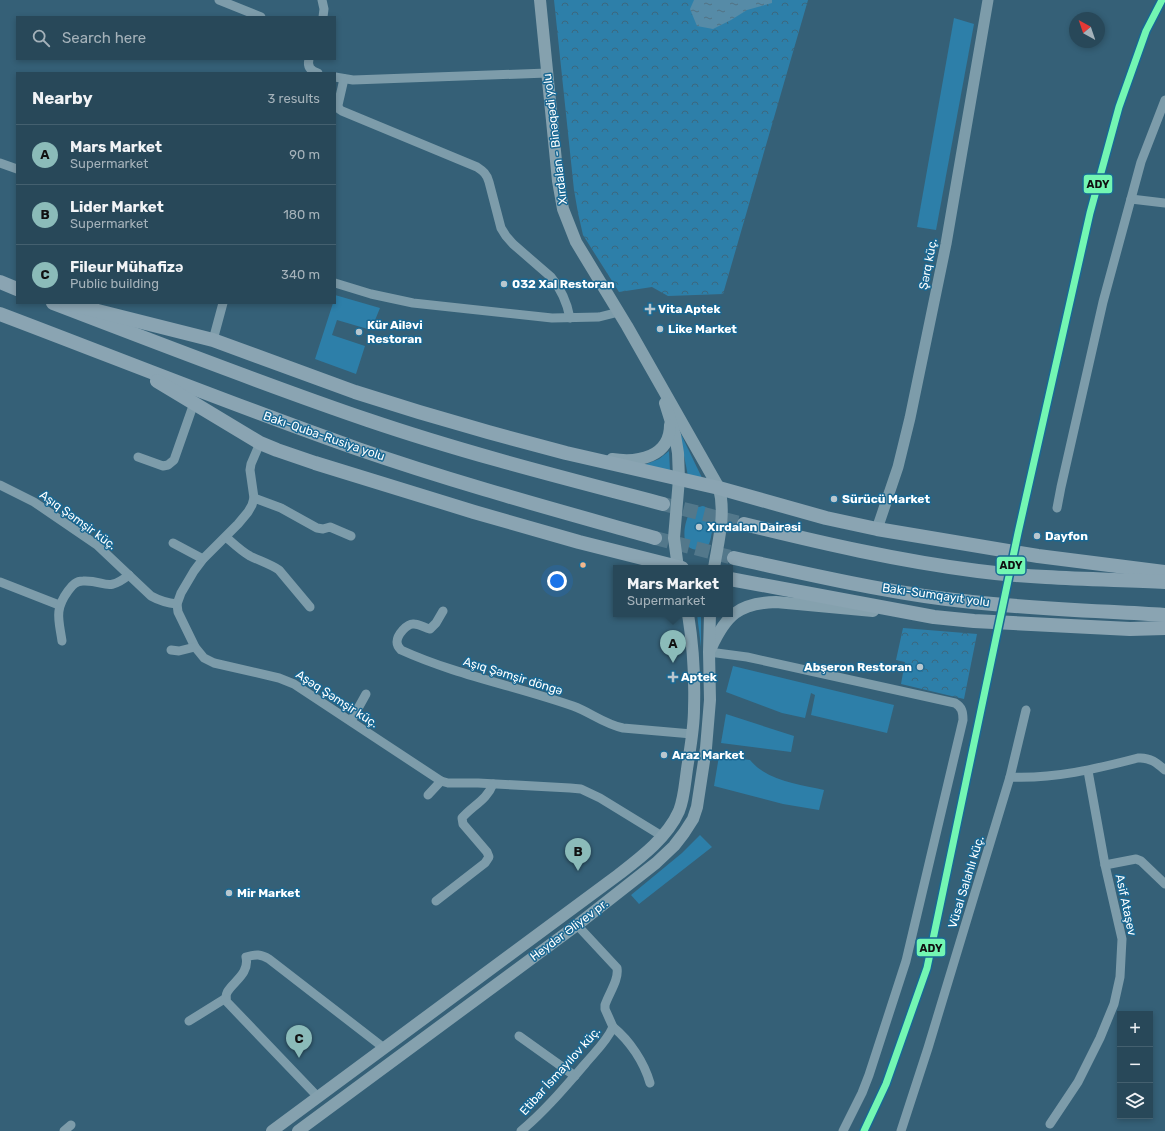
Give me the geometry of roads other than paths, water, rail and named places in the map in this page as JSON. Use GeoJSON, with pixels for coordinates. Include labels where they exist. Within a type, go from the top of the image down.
{"type":"FeatureCollection","features":[{"type":"Feature","properties":{"kind":"highway"},"geometry":{"type":"LineString","coordinates":[[0,282],[16,289]]}},
{"type":"Feature","properties":{"kind":"highway"},"geometry":{"type":"LineString","coordinates":[[56,304],[249,379],[370,421],[511,464],[663,504]]}},
{"type":"Feature","properties":{"kind":"highway"},"geometry":{"type":"LineString","coordinates":[[70,304],[213,340],[355,392],[419,412],[566,453],[719,488],[826,518],[877,529],[1038,556],[1165,572]]}},
{"type":"Feature","properties":{"kind":"highway","name":"Bakı-Quba-Rusiya yolu"},"geometry":{"type":"LineString","coordinates":[[0,314],[123,360],[236,405],[360,449],[501,494],[655,538]]}},
{"type":"Feature","properties":{"kind":"highway"},"geometry":{"type":"LineString","coordinates":[[123,360],[260,443],[277,450],[474,512],[667,565]]}},
{"type":"Feature","properties":{"kind":"highway"},"geometry":{"type":"LineString","coordinates":[[744,524],[795,537],[892,558],[978,571],[1036,576],[1165,582]]}},
{"type":"Feature","properties":{"kind":"highway","name":"Bakı-Sumqayıt yolu"},"geometry":{"type":"LineString","coordinates":[[734,558],[830,579],[972,602],[1165,616]]}},
{"type":"Feature","properties":{"kind":"highway"},"geometry":{"type":"LineString","coordinates":[[733,580],[934,617],[974,621],[1130,629],[1165,628]]}},
{"type":"Feature","properties":{"kind":"main road","name":"Xırdalan - Binəqədi yolu"},"geometry":{"type":"LineString","coordinates":[[540,0],[558,181],[563,209],[576,242],[619,312],[653,372]]}},
{"type":"Feature","properties":{"kind":"main road"},"geometry":{"type":"LineString","coordinates":[[653,372],[670,418],[678,453],[679,479],[674,538],[678,565]]}},
{"type":"Feature","properties":{"kind":"main road"},"geometry":{"type":"LineString","coordinates":[[653,372],[719,488],[722,502],[722,514],[714,565]]}},
{"type":"Feature","properties":{"kind":"main road"},"geometry":{"type":"LineString","coordinates":[[566,453],[621,460],[634,460],[648,457],[658,452],[666,442],[670,430],[670,418]]}},
{"type":"Feature","properties":{"kind":"main road"},"geometry":{"type":"LineString","coordinates":[[733,614],[746,606],[776,602],[934,617]]}},
{"type":"Feature","properties":{"kind":"main road","name":"Heydər Əliyev pr."},"geometry":{"type":"LineString","coordinates":[[272,1131],[618,875],[645,853],[662,836],[673,822],[679,811],[691,740],[694,709],[692,641],[688,617]]}},
{"type":"Feature","properties":{"kind":"main road","name":"Heydər Əliyev pr."},"geometry":{"type":"LineString","coordinates":[[298,1131],[577,925],[656,863],[674,846],[693,819],[697,807],[706,748],[710,700],[708,652],[710,617]]}},
{"type":"Feature","properties":{"kind":"main road"},"geometry":{"type":"LineString","coordinates":[[708,652],[718,631],[730,617]]}},
{"type":"Feature","properties":{"kind":"main road"},"geometry":{"type":"LineString","coordinates":[[691,740],[706,748]]}},
{"type":"Feature","properties":{"kind":"street"},"geometry":{"type":"LineString","coordinates":[[219,0],[259,16]]}},
{"type":"Feature","properties":{"kind":"street"},"geometry":{"type":"LineString","coordinates":[[322,0],[324,9],[323,16]]}},
{"type":"Feature","properties":{"kind":"street","name":"Şərq küç."},"geometry":{"type":"LineString","coordinates":[[877,529],[898,467],[912,410],[946,244],[988,0]]}},
{"type":"Feature","properties":{"kind":"street"},"geometry":{"type":"LineString","coordinates":[[309,60],[308,66],[311,70],[316,72]]}},
{"type":"Feature","properties":{"kind":"street"},"geometry":{"type":"LineString","coordinates":[[547,73],[367,80],[339,78],[338,105],[342,112],[484,171],[489,182],[501,228],[513,244],[551,276],[566,301],[570,318]]}},
{"type":"Feature","properties":{"kind":"street"},"geometry":{"type":"LineString","coordinates":[[1057,508],[1103,302],[1141,162],[1165,100]]}},
{"type":"Feature","properties":{"kind":"street"},"geometry":{"type":"LineString","coordinates":[[0,163],[16,169]]}},
{"type":"Feature","properties":{"kind":"street"},"geometry":{"type":"LineString","coordinates":[[1131,199],[1165,203]]}},
{"type":"Feature","properties":{"kind":"street"},"geometry":{"type":"LineString","coordinates":[[336,282],[371,294],[413,303],[552,318],[599,317],[619,312]]}},
{"type":"Feature","properties":{"kind":"street"},"geometry":{"type":"LineString","coordinates":[[213,340],[223,304]]}},
{"type":"Feature","properties":{"kind":"street"},"geometry":{"type":"LineString","coordinates":[[138,457],[163,466],[168,465],[174,460],[194,403]]}},
{"type":"Feature","properties":{"kind":"street"},"geometry":{"type":"LineString","coordinates":[[177,604],[187,582],[203,559],[226,537],[248,512],[252,505],[254,498],[250,470],[260,443]]}},
{"type":"Feature","properties":{"kind":"street","name":"Aşıq Şəmşir küç."},"geometry":{"type":"LineString","coordinates":[[0,485],[51,512],[96,545],[151,596],[162,602],[177,604]]}},
{"type":"Feature","properties":{"kind":"street"},"geometry":{"type":"LineString","coordinates":[[254,498],[281,508],[317,528],[323,529],[330,527],[351,536]]}},
{"type":"Feature","properties":{"kind":"street"},"geometry":{"type":"LineString","coordinates":[[226,537],[251,557],[272,565],[310,607]]}},
{"type":"Feature","properties":{"kind":"street"},"geometry":{"type":"LineString","coordinates":[[173,543],[203,559]]}},
{"type":"Feature","properties":{"kind":"street"},"geometry":{"type":"LineString","coordinates":[[62,641],[58,614],[59,605],[72,586],[77,582],[84,581],[110,585],[119,583],[129,575]]}},
{"type":"Feature","properties":{"kind":"street"},"geometry":{"type":"LineString","coordinates":[[0,582],[59,605]]}},
{"type":"Feature","properties":{"kind":"street","name":"Aşəq Şəmşir küç."},"geometry":{"type":"LineString","coordinates":[[177,604],[181,620],[195,647],[204,658],[214,663],[287,680],[311,694],[441,781],[452,784],[493,784],[581,789],[600,798],[662,836]]}},
{"type":"Feature","properties":{"kind":"street","name":"Aşıq Şəmşir döngə"},"geometry":{"type":"LineString","coordinates":[[443,611],[436,623],[430,629],[409,624],[397,638],[398,647],[401,650],[425,661],[573,706],[612,726],[691,740]]}},
{"type":"Feature","properties":{"kind":"street"},"geometry":{"type":"LineString","coordinates":[[171,650],[179,651],[195,647]]}},
{"type":"Feature","properties":{"kind":"street"},"geometry":{"type":"LineString","coordinates":[[708,652],[747,657],[955,703],[960,706],[963,711],[963,720],[906,961],[869,1075],[862,1093],[843,1131]]}},
{"type":"Feature","properties":{"kind":"street"},"geometry":{"type":"LineString","coordinates":[[351,721],[366,694]]}},
{"type":"Feature","properties":{"kind":"street","name":"Vüsal Salahlı küç."},"geometry":{"type":"LineString","coordinates":[[901,1131],[928,1048],[1010,777],[1026,710]]}},
{"type":"Feature","properties":{"kind":"street"},"geometry":{"type":"LineString","coordinates":[[1010,777],[1036,777],[1088,771],[1138,758],[1146,758],[1154,761],[1165,770]]}},
{"type":"Feature","properties":{"kind":"street","name":"Asif Ataşev"},"geometry":{"type":"LineString","coordinates":[[1050,1124],[1078,1082],[1100,1038],[1114,1004],[1120,977],[1122,939],[1105,866],[1088,771]]}},
{"type":"Feature","properties":{"kind":"street"},"geometry":{"type":"LineString","coordinates":[[428,795],[441,781]]}},
{"type":"Feature","properties":{"kind":"street"},"geometry":{"type":"LineString","coordinates":[[436,902],[486,863],[489,857],[488,852],[463,824],[462,818],[486,797],[493,784]]}},
{"type":"Feature","properties":{"kind":"street"},"geometry":{"type":"LineString","coordinates":[[1105,866],[1136,859],[1141,860],[1165,884]]}},
{"type":"Feature","properties":{"kind":"street","name":"Etibar İsmayılov küç."},"geometry":{"type":"LineString","coordinates":[[528,1129],[607,1039],[613,1027],[605,1009],[605,1005],[618,973],[617,968],[577,925]]}},
{"type":"Feature","properties":{"kind":"street"},"geometry":{"type":"LineString","coordinates":[[318,1097],[227,1002],[227,992],[244,973],[247,962],[246,957],[256,954],[263,955],[384,1048]]}},
{"type":"Feature","properties":{"kind":"street"},"geometry":{"type":"LineString","coordinates":[[189,1021],[226,998]]}},
{"type":"Feature","properties":{"kind":"street"},"geometry":{"type":"LineString","coordinates":[[613,1027],[625,1039],[636,1054],[647,1073],[650,1083]]}},
{"type":"Feature","properties":{"kind":"street"},"geometry":{"type":"LineString","coordinates":[[519,1036],[575,1076]]}},
{"type":"Feature","properties":{"kind":"water"},"geometry":{"type":"Polygon","coordinates":[[[694,0],[772,0],[772,3],[747,10],[713,29],[697,26],[690,9],[694,0]]]}},
{"type":"Feature","properties":{"kind":"tunnel"},"geometry":{"type":"LineString","coordinates":[[663,504],[744,524]]}},
{"type":"Feature","properties":{"kind":"tunnel"},"geometry":{"type":"LineString","coordinates":[[655,538],[734,558]]}},
{"type":"Feature","properties":{"kind":"place","name":"032 Xal Restoran"},"geometry":{"type":"Point","coordinates":[504,284]}},
{"type":"Feature","properties":{"kind":"place","name":"Vita Aptek"},"geometry":{"type":"Point","coordinates":[650,309]}},
{"type":"Feature","properties":{"kind":"place","name":"Like Market"},"geometry":{"type":"Point","coordinates":[660,329]}},
{"type":"Feature","properties":{"kind":"place","name":"Kür Ailəvi Restoran"},"geometry":{"type":"Point","coordinates":[359,332]}},
{"type":"Feature","properties":{"kind":"place","name":"Sürücü Market"},"geometry":{"type":"Point","coordinates":[834,499]}},
{"type":"Feature","properties":{"kind":"place","name":"Xırdalan Dairəsi"},"geometry":{"type":"Point","coordinates":[699,527]}},
{"type":"Feature","properties":{"kind":"place","name":"Dayfon"},"geometry":{"type":"Point","coordinates":[1037,536]}},
{"type":"Feature","properties":{"kind":"place","name":"Mars Market"},"geometry":{"type":"Point","coordinates":[673,663]}},
{"type":"Feature","properties":{"kind":"place","name":"Abşeron Restoran"},"geometry":{"type":"Point","coordinates":[920,667]}},
{"type":"Feature","properties":{"kind":"place","name":"Aptek"},"geometry":{"type":"Point","coordinates":[673,677]}},
{"type":"Feature","properties":{"kind":"place","name":"Araz Market"},"geometry":{"type":"Point","coordinates":[664,755]}},
{"type":"Feature","properties":{"kind":"place","name":"Lider Market"},"geometry":{"type":"Point","coordinates":[578,871]}},
{"type":"Feature","properties":{"kind":"place","name":"Mir Market"},"geometry":{"type":"Point","coordinates":[229,893]}},
{"type":"Feature","properties":{"kind":"place","name":"Fileur Mühafizə"},"geometry":{"type":"Point","coordinates":[299,1058]}}]}
